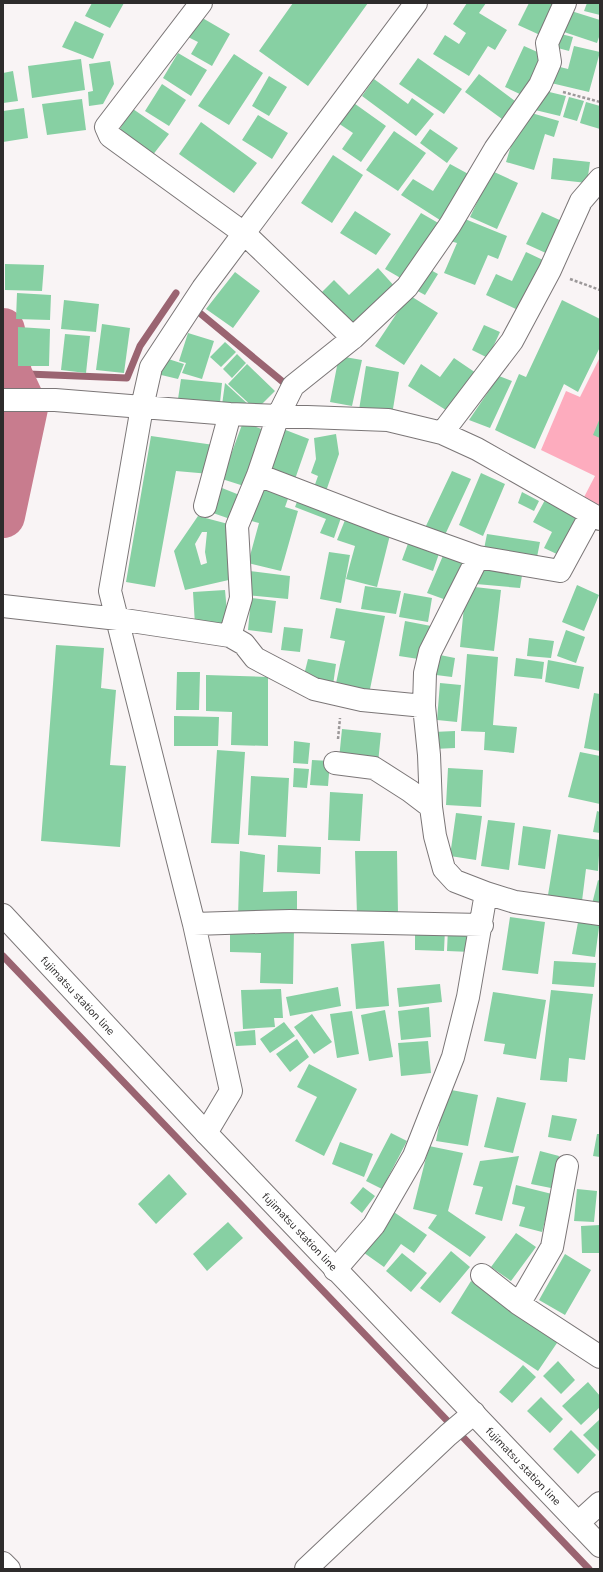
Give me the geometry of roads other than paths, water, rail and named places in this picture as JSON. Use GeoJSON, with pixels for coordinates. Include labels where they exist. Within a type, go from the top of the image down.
{"type":"FeatureCollection","features":[{"type":"Feature","properties":{"kind":"street"},"geometry":{"type":"LineString","coordinates":[[201,3],[106,127],[110,136],[245,234],[353,338]]}},
{"type":"Feature","properties":{"kind":"street"},"geometry":{"type":"LineString","coordinates":[[206,1133],[231,1091],[194,924],[110,591],[142,407],[151,367],[203,288],[245,234],[416,3]]}},
{"type":"Feature","properties":{"kind":"street"},"geometry":{"type":"LineString","coordinates":[[230,636],[241,598],[237,526],[258,475],[278,416],[293,386],[353,338],[406,287],[450,225],[495,149],[540,85],[550,62],[547,44],[565,3]]}},
{"type":"Feature","properties":{"kind":"street"},"geometry":{"type":"LineString","coordinates":[[442,433],[512,341],[550,270],[582,201],[600,179]]}},
{"type":"Feature","properties":{"kind":"street"},"geometry":{"type":"LineString","coordinates":[[9,400],[55,400],[230,414],[388,420],[442,433],[477,449],[596,516],[560,570],[478,557],[383,523],[258,475]]}},
{"type":"Feature","properties":{"kind":"street"},"geometry":{"type":"LineString","coordinates":[[205,506],[230,414]]}},
{"type":"Feature","properties":{"kind":"street"},"geometry":{"type":"LineString","coordinates":[[478,557],[430,652],[425,673],[424,706],[429,755],[431,807],[435,836],[444,869],[455,881],[515,902],[600,914]]}},
{"type":"Feature","properties":{"kind":"street"},"geometry":{"type":"LineString","coordinates":[[7,606],[118,619],[230,636],[244,644],[256,658],[314,689],[362,700],[424,706]]}},
{"type":"Feature","properties":{"kind":"street"},"geometry":{"type":"LineString","coordinates":[[335,764],[374,768],[410,791],[431,807]]}},
{"type":"Feature","properties":{"kind":"street"},"geometry":{"type":"LineString","coordinates":[[335,1270],[374,1224],[414,1156],[453,1058],[468,998],[482,925],[486,893]]}},
{"type":"Feature","properties":{"kind":"street","name":"fujimatsu station line"},"geometry":{"type":"LineString","coordinates":[[3,915],[470,1416],[600,1546]]}},
{"type":"Feature","properties":{"kind":"street"},"geometry":{"type":"LineString","coordinates":[[194,924],[290,921],[482,925]]}},
{"type":"Feature","properties":{"kind":"street"},"geometry":{"type":"LineString","coordinates":[[519,1304],[552,1247],[567,1166]]}},
{"type":"Feature","properties":{"kind":"street"},"geometry":{"type":"LineString","coordinates":[[482,1275],[519,1304],[600,1357]]}},
{"type":"Feature","properties":{"kind":"street"},"geometry":{"type":"LineString","coordinates":[[306,1569],[448,1434],[470,1416]]}},
{"type":"Feature","properties":{"kind":"street"},"geometry":{"type":"LineString","coordinates":[[578,1523],[600,1503]]}},
{"type":"Feature","properties":{"kind":"street"},"geometry":{"type":"LineString","coordinates":[[3,1563],[9,1569]]}},
{"type":"Feature","properties":{"kind":"waterway"},"geometry":{"type":"LineString","coordinates":[[3,373],[127,378],[140,346],[176,293]]}},
{"type":"Feature","properties":{"kind":"waterway"},"geometry":{"type":"LineString","coordinates":[[201,314],[283,382]]}},
{"type":"Feature","properties":{"kind":"waterway"},"geometry":{"type":"LineString","coordinates":[[3,330],[10,374],[26,408],[3,516]]}},
{"type":"Feature","properties":{"kind":"waterway"},"geometry":{"type":"LineString","coordinates":[[3,956],[589,1569]]}}]}
